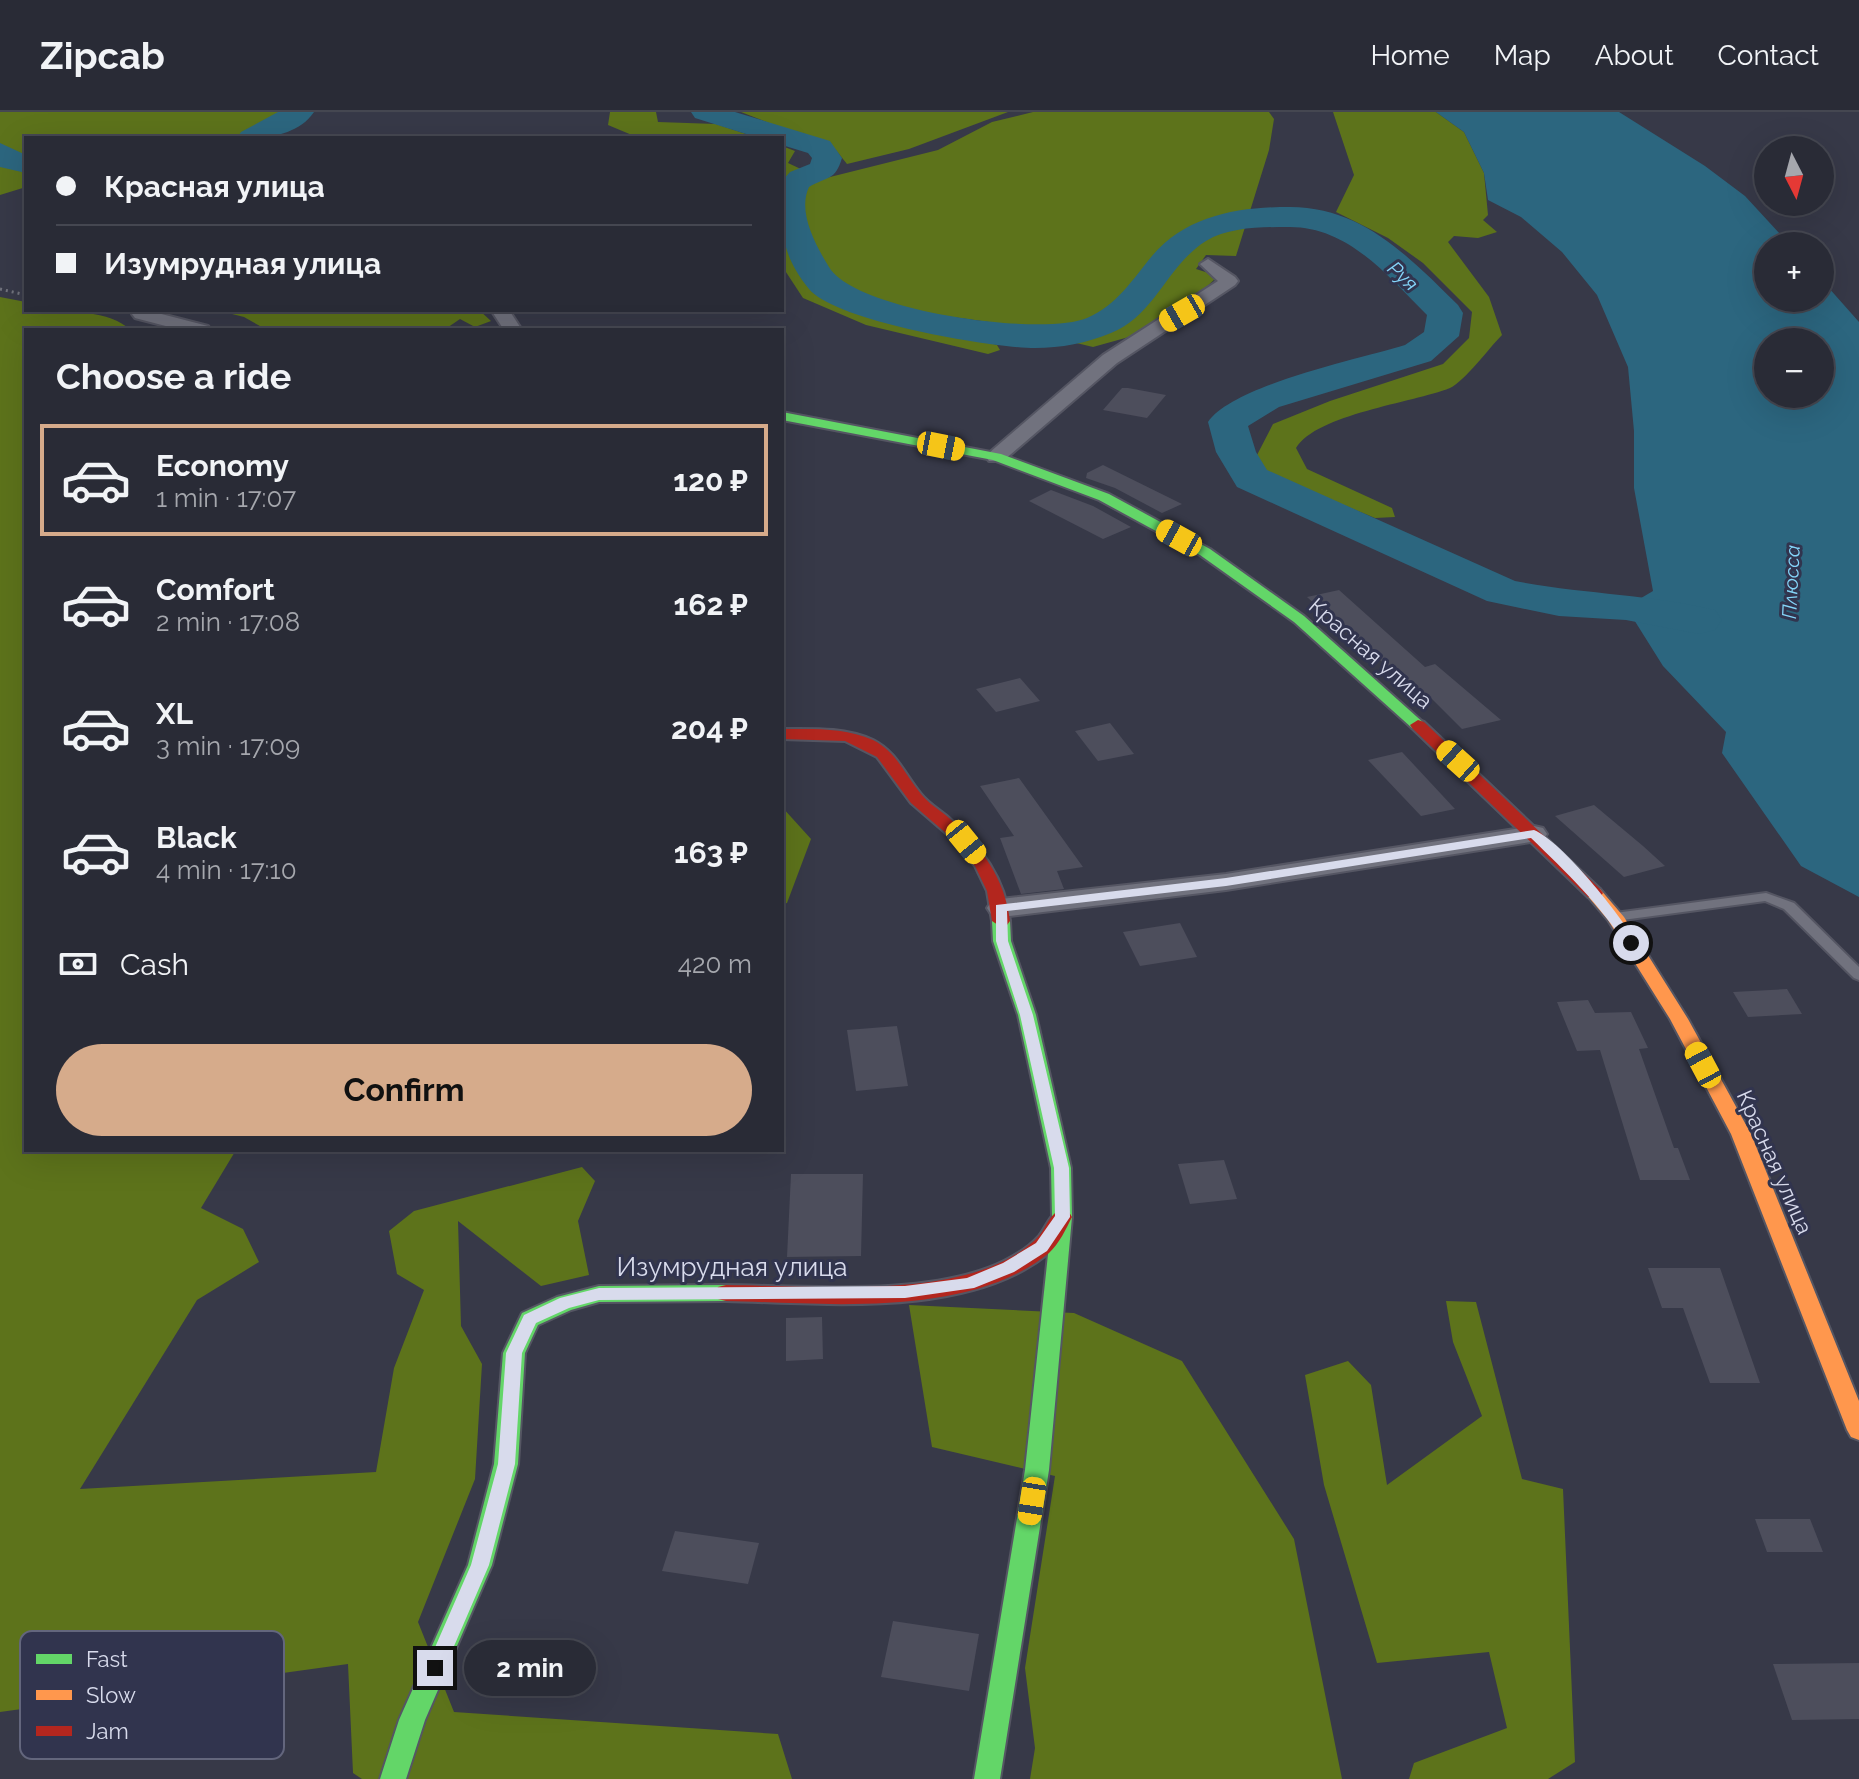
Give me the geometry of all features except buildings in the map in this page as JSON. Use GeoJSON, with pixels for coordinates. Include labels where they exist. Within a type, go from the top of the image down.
{"type":"FeatureCollection","features":[{"type":"Feature","properties":{"kind":"street"},"geometry":{"type":"LineString","coordinates":[[996,457],[1110,359],[1229,281],[1208,264]]}},
{"type":"Feature","properties":{"kind":"street"},"geometry":{"type":"LineString","coordinates":[[139,312],[195,328]]}},
{"type":"Feature","properties":{"kind":"street","name":"Красная улица"},"geometry":{"type":"LineString","coordinates":[[784,416],[996,457],[1104,497],[1216,560],[1299,619],[1534,834],[1615,917],[1679,1019],[1741,1134],[1859,1430]]}},
{"type":"Feature","properties":{"kind":"street"},"geometry":{"type":"LineString","coordinates":[[784,734],[847,735],[870,744],[897,766],[914,797],[966,842],[988,869],[1001,908],[1002,941],[1027,1015],[1061,1168],[1062,1217],[1037,1470],[987,1779]]}},
{"type":"Feature","properties":{"kind":"street"},"geometry":{"type":"LineString","coordinates":[[1001,908],[1226,882],[1534,834]]}},
{"type":"Feature","properties":{"kind":"street","name":"Изумрудная улица"},"geometry":{"type":"LineString","coordinates":[[393,1779],[412,1720],[480,1565],[506,1464],[514,1353],[530,1319],[565,1303],[599,1294],[905,1292],[969,1283],[1008,1268],[1042,1247],[1062,1217]]}},
{"type":"Feature","properties":{"kind":"lane"},"geometry":{"type":"LineString","coordinates":[[1615,917],[1766,897],[1789,906],[1859,975]]}},
{"type":"Feature","properties":{"kind":"path"},"geometry":{"type":"LineString","coordinates":[[0,289],[24,295]]}},
{"type":"Feature","properties":{"kind":"green space"},"geometry":{"type":"Polygon","coordinates":[[[0,112],[283,112],[259,123],[273,136],[24,136],[24,188],[0,195],[0,112]]]}},
{"type":"Feature","properties":{"kind":"green space"},"geometry":{"type":"Polygon","coordinates":[[[610,112],[656,112],[658,122],[716,124],[752,136],[634,136],[608,125],[610,112]]]}},
{"type":"Feature","properties":{"kind":"green space"},"geometry":{"type":"Polygon","coordinates":[[[741,112],[1008,112],[909,149],[847,164],[835,149],[741,112]]]}},
{"type":"Feature","properties":{"kind":"green space"},"geometry":{"type":"Polygon","coordinates":[[[1033,112],[1269,112],[1274,119],[1269,150],[1236,256],[1206,255],[1196,269],[1218,276],[1195,298],[1136,335],[1093,347],[989,322],[916,312],[914,320],[997,345],[1000,350],[988,354],[866,325],[803,298],[784,269],[784,147],[795,151],[788,163],[822,179],[938,150],[992,122],[1033,112]]]}},
{"type":"Feature","properties":{"kind":"green space"},"geometry":{"type":"Polygon","coordinates":[[[1333,112],[1436,112],[1464,132],[1484,173],[1488,215],[1483,220],[1497,232],[1478,238],[1454,236],[1448,242],[1489,297],[1502,335],[1470,372],[1450,388],[1324,426],[1307,436],[1296,448],[1307,469],[1392,508],[1395,517],[1375,518],[1268,474],[1257,455],[1273,424],[1330,401],[1443,364],[1469,338],[1472,312],[1423,263],[1388,238],[1336,212],[1354,175],[1333,112]]]}},
{"type":"Feature","properties":{"kind":"green space"},"geometry":{"type":"Polygon","coordinates":[[[0,297],[24,302],[24,312],[96,314],[127,328],[24,328],[24,1152],[235,1152],[201,1208],[243,1229],[259,1262],[197,1300],[80,1489],[376,1472],[394,1368],[424,1290],[397,1274],[389,1231],[414,1211],[582,1167],[595,1181],[578,1221],[589,1275],[541,1286],[458,1221],[461,1326],[482,1364],[475,1479],[418,1622],[454,1712],[778,1734],[792,1779],[362,1779],[353,1773],[348,1664],[284,1673],[284,1631],[20,1631],[20,1709],[0,1712],[0,297]]]}},
{"type":"Feature","properties":{"kind":"green space"},"geometry":{"type":"Polygon","coordinates":[[[224,312],[481,312],[491,321],[475,327],[460,319],[447,328],[263,328],[244,317],[224,312]]]}},
{"type":"Feature","properties":{"kind":"green space"},"geometry":{"type":"Polygon","coordinates":[[[784,809],[811,839],[787,903],[784,904],[784,809]]]}},
{"type":"Feature","properties":{"kind":"green space"},"geometry":{"type":"Polygon","coordinates":[[[1446,1301],[1476,1302],[1522,1479],[1563,1489],[1575,1762],[1548,1779],[1409,1779],[1414,1763],[1507,1728],[1489,1652],[1377,1663],[1324,1485],[1305,1375],[1348,1361],[1371,1385],[1387,1485],[1482,1416],[1453,1342],[1446,1301]]]}},
{"type":"Feature","properties":{"kind":"green space"},"geometry":{"type":"Polygon","coordinates":[[[909,1305],[1074,1313],[1182,1361],[1294,1539],[1342,1779],[1030,1779],[1035,1748],[1025,1668],[1055,1476],[932,1447],[909,1305]]]}},
{"type":"Feature","properties":{"kind":"water","name":"Плюсса"},"geometry":{"type":"Polygon","coordinates":[[[1436,112],[1619,112],[1705,166],[1745,196],[1754,206],[1754,216],[1763,216],[1778,232],[1754,232],[1754,312],[1834,312],[1834,294],[1859,322],[1859,897],[1801,866],[1722,753],[1726,732],[1663,666],[1626,607],[1653,591],[1634,488],[1634,431],[1628,367],[1597,295],[1562,252],[1521,217],[1488,200],[1484,173],[1464,132],[1436,112]]]}},
{"type":"Feature","properties":{"kind":"waterway","name":"Руя"},"geometry":{"type":"LineString","coordinates":[[256,136],[300,112]]}},
{"type":"Feature","properties":{"kind":"waterway","name":"Руя"},"geometry":{"type":"LineString","coordinates":[[705,112],[783,136]]}},
{"type":"Feature","properties":{"kind":"waterway","name":"Руя"},"geometry":{"type":"LineString","coordinates":[[784,136],[819,147],[827,158],[823,170],[796,183],[790,206],[791,219],[802,249],[822,283],[840,295],[885,311],[967,329],[1035,337],[1058,336],[1101,325],[1126,308],[1186,240],[1218,225],[1262,218],[1304,217],[1356,234],[1403,271],[1445,313],[1441,336],[1418,353],[1265,399],[1227,422],[1236,452],[1251,478],[1503,592],[1559,603],[1626,607],[1699,620]]}},
{"type":"Feature","properties":{"kind":"waterway","name":"Руя"},"geometry":{"type":"LineString","coordinates":[[0,152],[12,162],[24,164]]}},
{"type":"Feature","properties":{"kind":"traffic: fast"},"geometry":{"type":"LineString","coordinates":[[784,416],[996,457],[1104,497],[1205,552],[1299,619],[1418,725]]}},
{"type":"Feature","properties":{"kind":"traffic: fast"},"geometry":{"type":"LineString","coordinates":[[987,1779],[1037,1470],[1062,1217],[1061,1168],[1027,1015],[1002,941],[1001,921]]}},
{"type":"Feature","properties":{"kind":"traffic: fast"},"geometry":{"type":"LineString","coordinates":[[393,1779],[412,1720],[480,1565],[506,1464],[514,1353],[530,1319],[565,1303],[599,1294],[726,1293]]}},
{"type":"Feature","properties":{"kind":"traffic: slow"},"geometry":{"type":"LineString","coordinates":[[1594,893],[1615,917],[1679,1019],[1741,1134],[1859,1430]]}},
{"type":"Feature","properties":{"kind":"traffic: jam"},"geometry":{"type":"LineString","coordinates":[[1418,725],[1594,893]]}},
{"type":"Feature","properties":{"kind":"traffic: jam"},"geometry":{"type":"LineString","coordinates":[[784,734],[846,737],[866,743],[883,753],[917,799],[964,841],[983,864],[996,891],[1001,921]]}},
{"type":"Feature","properties":{"kind":"traffic: jam"},"geometry":{"type":"LineString","coordinates":[[726,1293],[891,1293],[976,1280],[1012,1266],[1041,1247],[1062,1217]]}},
{"type":"Feature","properties":{"kind":"route"},"geometry":{"type":"LineString","coordinates":[[435,1668],[480,1565],[506,1464],[514,1353],[530,1319],[565,1303],[599,1294],[905,1292],[969,1283],[1008,1268],[1042,1247],[1062,1217],[1061,1168],[1027,1015],[1002,941],[1001,908],[1226,882],[1534,834],[1583,881],[1615,917],[1631,943]]}}]}
